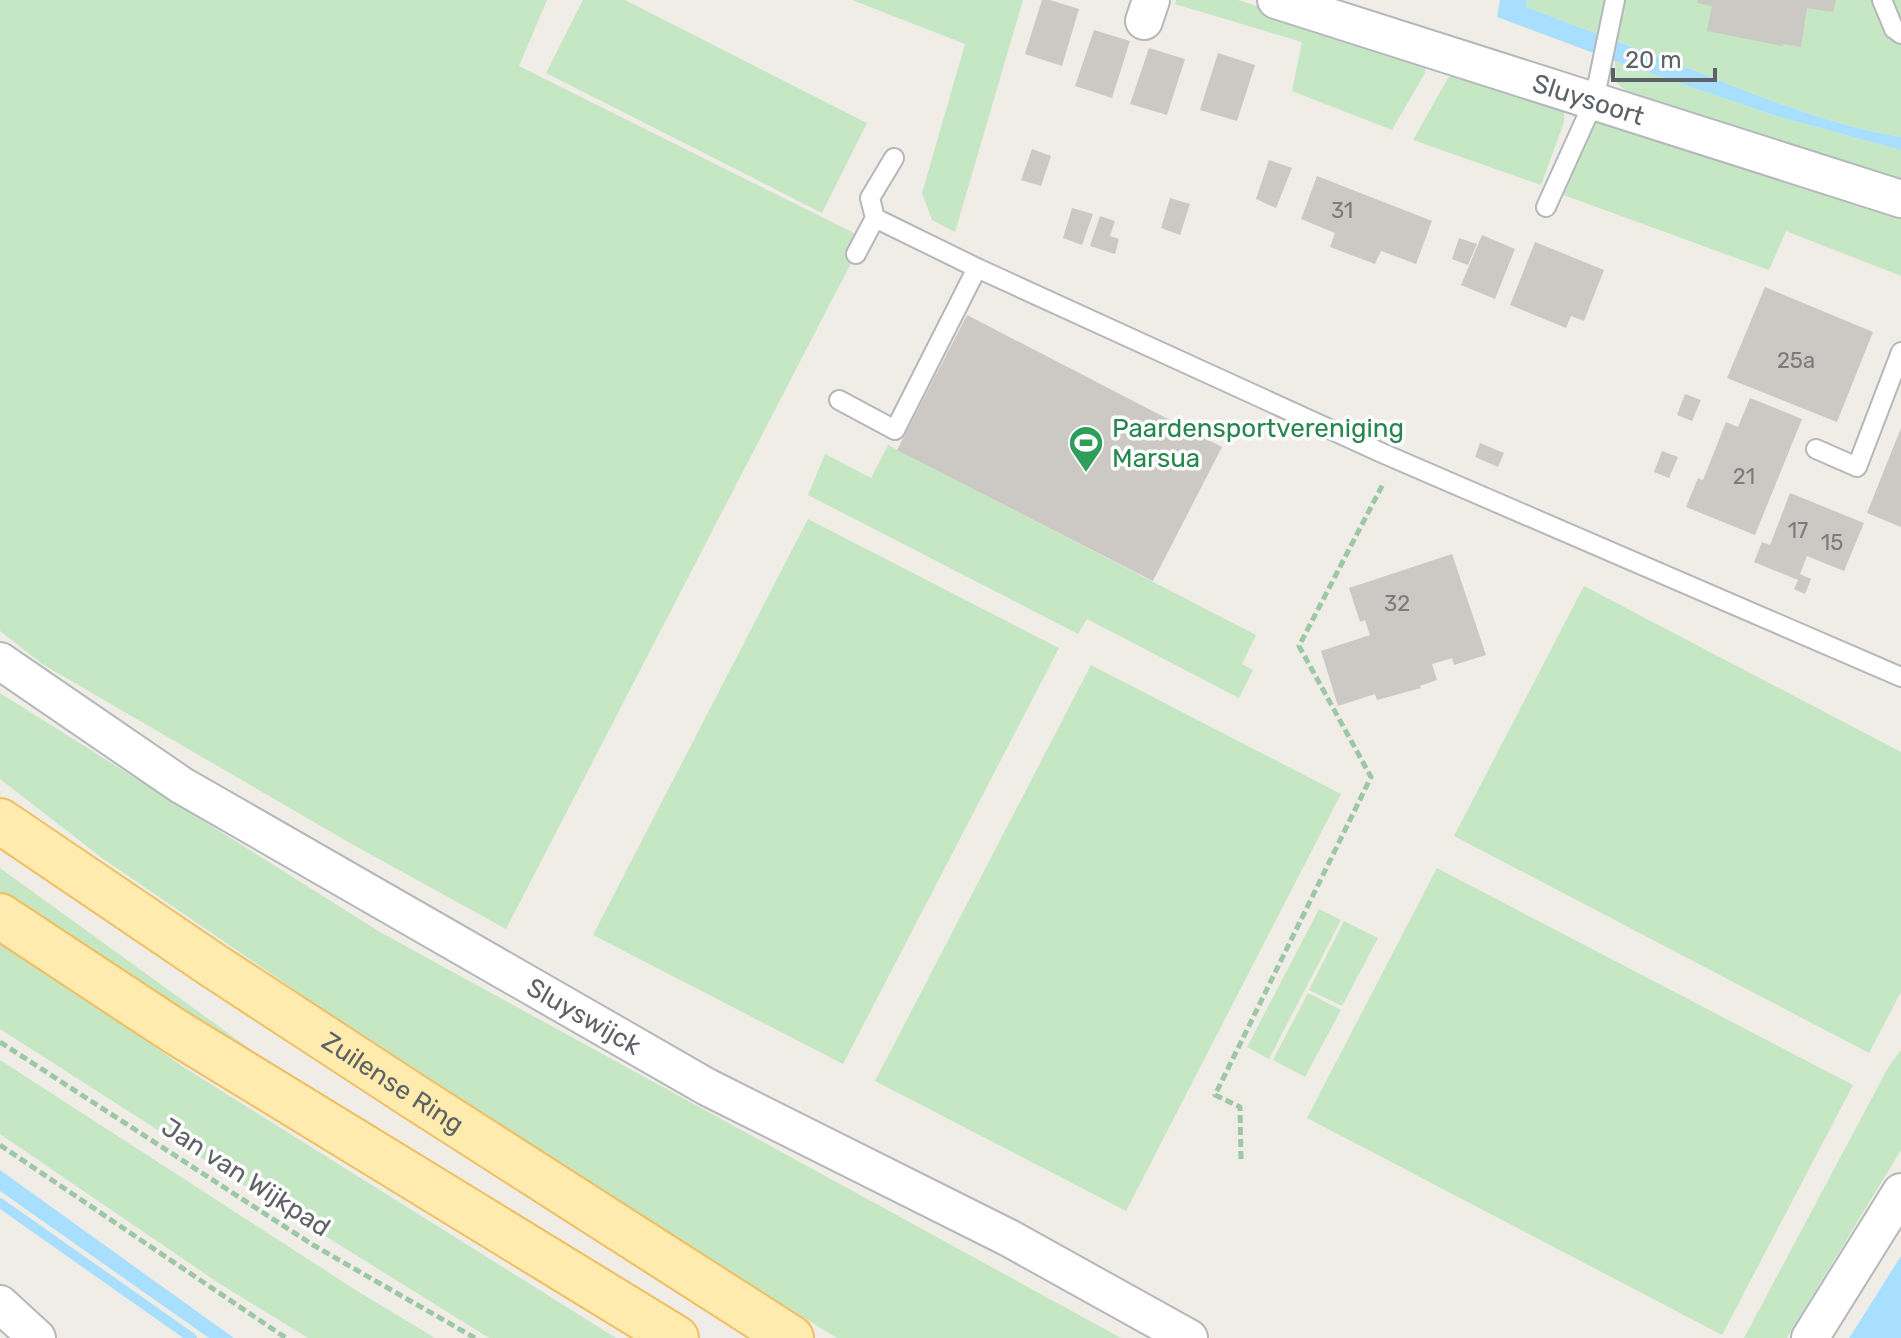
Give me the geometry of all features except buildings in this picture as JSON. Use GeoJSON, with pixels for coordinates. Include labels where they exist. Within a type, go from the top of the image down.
{"type":"FeatureCollection","features":[{"type":"Feature","properties":{"kind":"main road","name":"Zuilense Ring"},"geometry":{"type":"LineString","coordinates":[[0,821],[386,1079],[791,1338]]}},
{"type":"Feature","properties":{"kind":"main road"},"geometry":{"type":"LineString","coordinates":[[0,916],[176,1032],[676,1338]]}},
{"type":"Feature","properties":{"kind":"street","name":"Sluysoort"},"geometry":{"type":"LineString","coordinates":[[1276,0],[1901,199]]}},
{"type":"Feature","properties":{"kind":"street","name":"Sluyswijck"},"geometry":{"type":"LineString","coordinates":[[0,661],[181,785],[707,1087],[1009,1238],[1189,1338]]}},
{"type":"Feature","properties":{"kind":"street"},"geometry":{"type":"LineString","coordinates":[[1810,1338],[1901,1192]]}},
{"type":"Feature","properties":{"kind":"street"},"geometry":{"type":"LineString","coordinates":[[0,1304],[37,1338]]}},
{"type":"Feature","properties":{"kind":"lane"},"geometry":{"type":"LineString","coordinates":[[1546,207],[1594,101],[1615,0]]}},
{"type":"Feature","properties":{"kind":"lane"},"geometry":{"type":"LineString","coordinates":[[1882,0],[1894,29],[1901,34]]}},
{"type":"Feature","properties":{"kind":"lane"},"geometry":{"type":"LineString","coordinates":[[856,254],[875,218],[870,198],[894,158]]}},
{"type":"Feature","properties":{"kind":"lane"},"geometry":{"type":"LineString","coordinates":[[875,218],[977,268],[1396,459],[1901,677]]}},
{"type":"Feature","properties":{"kind":"lane"},"geometry":{"type":"LineString","coordinates":[[839,400],[895,430],[977,268]]}},
{"type":"Feature","properties":{"kind":"lane"},"geometry":{"type":"LineString","coordinates":[[1816,449],[1857,467],[1901,352]]}},
{"type":"Feature","properties":{"kind":"path"},"geometry":{"type":"LineString","coordinates":[[1241,1159],[1240,1107],[1215,1095],[1371,777],[1299,646],[1396,459]]}},
{"type":"Feature","properties":{"kind":"path","name":"Jan van Wijkpad"},"geometry":{"type":"LineString","coordinates":[[0,1042],[313,1245],[475,1338]]}},
{"type":"Feature","properties":{"kind":"path"},"geometry":{"type":"LineString","coordinates":[[0,1145],[286,1338]]}},
{"type":"Feature","properties":{"kind":"green space"},"geometry":{"type":"Polygon","coordinates":[[[0,0],[547,0],[519,66],[864,238],[506,929],[350,843],[42,664],[0,631],[0,0]]]}},
{"type":"Feature","properties":{"kind":"green space"},"geometry":{"type":"Polygon","coordinates":[[[583,0],[625,0],[867,123],[822,213],[546,73],[583,0]]]}},
{"type":"Feature","properties":{"kind":"green space"},"geometry":{"type":"Polygon","coordinates":[[[852,0],[1023,0],[955,232],[932,220],[922,193],[965,44],[852,0]]]}},
{"type":"Feature","properties":{"kind":"green space"},"geometry":{"type":"Polygon","coordinates":[[[1176,0],[1238,0],[1421,58],[1425,73],[1392,130],[1292,91],[1302,42],[1175,4],[1176,0]]]}},
{"type":"Feature","properties":{"kind":"green space"},"geometry":{"type":"Polygon","coordinates":[[[1527,0],[1901,0],[1901,137],[1814,116],[1758,96],[1526,7],[1527,0]]]}},
{"type":"Feature","properties":{"kind":"green space"},"geometry":{"type":"Polygon","coordinates":[[[1615,61],[1779,117],[1901,150],[1901,180],[1632,96],[1616,82],[1615,61]]]}},
{"type":"Feature","properties":{"kind":"green space"},"geometry":{"type":"Polygon","coordinates":[[[1456,73],[1555,102],[1564,111],[1564,122],[1541,185],[1413,140],[1448,78],[1456,73]]]}},
{"type":"Feature","properties":{"kind":"green space"},"geometry":{"type":"Polygon","coordinates":[[[1595,118],[1901,212],[1901,276],[1786,231],[1769,270],[1558,193],[1595,118]]]}},
{"type":"Feature","properties":{"kind":"green space"},"geometry":{"type":"Polygon","coordinates":[[[888,445],[1256,635],[1242,664],[1253,670],[1239,698],[1087,619],[1078,634],[808,495],[825,454],[871,478],[888,445]]]}},
{"type":"Feature","properties":{"kind":"green space"},"geometry":{"type":"Polygon","coordinates":[[[808,519],[1059,648],[843,1064],[593,935],[808,519]]]}},
{"type":"Feature","properties":{"kind":"green space"},"geometry":{"type":"Polygon","coordinates":[[[1584,586],[1901,752],[1901,992],[1869,1053],[1454,836],[1584,586]]]}},
{"type":"Feature","properties":{"kind":"green space"},"geometry":{"type":"Polygon","coordinates":[[[1091,665],[1341,794],[1126,1211],[875,1081],[1091,665]]]}},
{"type":"Feature","properties":{"kind":"green space"},"geometry":{"type":"Polygon","coordinates":[[[0,693],[380,932],[1121,1338],[837,1338],[514,1140],[102,858],[0,779],[0,693]]]}},
{"type":"Feature","properties":{"kind":"green space"},"geometry":{"type":"Polygon","coordinates":[[[0,868],[319,1099],[0,899],[0,868]]]}},
{"type":"Feature","properties":{"kind":"green space"},"geometry":{"type":"Polygon","coordinates":[[[1437,868],[1853,1085],[1722,1335],[1307,1118],[1437,868]]]}},
{"type":"Feature","properties":{"kind":"green space"},"geometry":{"type":"Polygon","coordinates":[[[1319,909],[1341,920],[1269,1059],[1247,1047],[1319,909]]]}},
{"type":"Feature","properties":{"kind":"green space"},"geometry":{"type":"Polygon","coordinates":[[[1344,921],[1378,938],[1342,1006],[1309,990],[1344,921]]]}},
{"type":"Feature","properties":{"kind":"green space"},"geometry":{"type":"Polygon","coordinates":[[[0,939],[185,1068],[616,1338],[489,1338],[0,1029],[0,939]]]}},
{"type":"Feature","properties":{"kind":"green space"},"geometry":{"type":"Polygon","coordinates":[[[1308,993],[1341,1010],[1305,1077],[1273,1060],[1308,993]]]}},
{"type":"Feature","properties":{"kind":"green space"},"geometry":{"type":"Polygon","coordinates":[[[1901,1050],[1901,1150],[1787,1338],[1744,1338],[1889,1066],[1901,1050]]]}},
{"type":"Feature","properties":{"kind":"green space"},"geometry":{"type":"Polygon","coordinates":[[[0,1060],[435,1338],[308,1338],[217,1282],[0,1134],[0,1060]]]}},
{"type":"Feature","properties":{"kind":"water"},"geometry":{"type":"Polygon","coordinates":[[[1500,0],[1527,0],[1526,7],[1758,96],[1814,116],[1901,137],[1901,150],[1779,117],[1497,17],[1500,0]]]}},
{"type":"Feature","properties":{"kind":"water"},"geometry":{"type":"Polygon","coordinates":[[[0,1170],[234,1338],[209,1338],[0,1191],[0,1170]]]}},
{"type":"Feature","properties":{"kind":"water"},"geometry":{"type":"Polygon","coordinates":[[[1901,1256],[1901,1338],[1849,1338],[1853,1332],[1901,1256]]]}},
{"type":"Feature","properties":{"kind":"waterway"},"geometry":{"type":"LineString","coordinates":[[0,1203],[192,1338]]}},
{"type":"Feature","properties":{"kind":"place","name":"Paardensportvereniging Marsua"},"geometry":{"type":"Point","coordinates":[1086,474]}}]}
